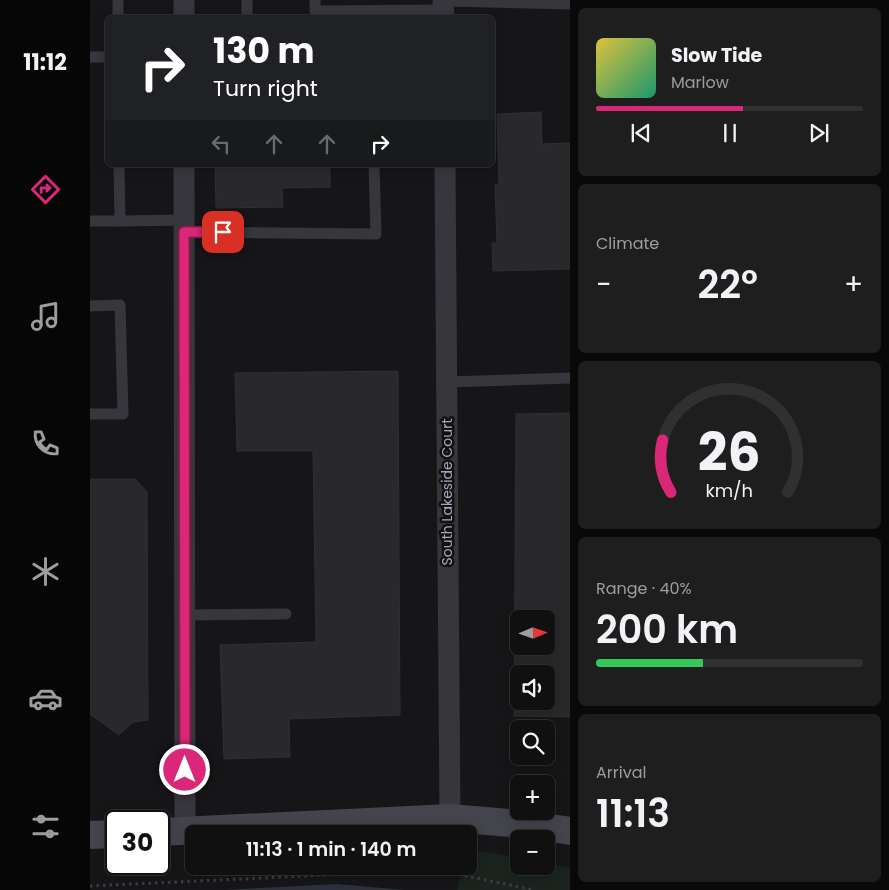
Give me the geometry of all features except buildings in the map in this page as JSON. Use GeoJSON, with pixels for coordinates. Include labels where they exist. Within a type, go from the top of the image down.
{"type":"FeatureCollection","features":[{"type":"Feature","properties":{"kind":"street"},"geometry":{"type":"LineString","coordinates":[[184,0],[184,15]]}},
{"type":"Feature","properties":{"kind":"street"},"geometry":{"type":"LineString","coordinates":[[184,167],[185,825]]}},
{"type":"Feature","properties":{"kind":"street","name":"South Lakeside Court"},"geometry":{"type":"LineString","coordinates":[[445,167],[450,818]]}},
{"type":"Feature","properties":{"kind":"street"},"geometry":{"type":"LineString","coordinates":[[307,825],[450,818],[522,824],[570,831]]}},
{"type":"Feature","properties":{"kind":"street"},"geometry":{"type":"LineString","coordinates":[[170,832],[185,831]]}},
{"type":"Feature","properties":{"kind":"street"},"geometry":{"type":"LineString","coordinates":[[90,835],[105,834]]}},
{"type":"Feature","properties":{"kind":"lane"},"geometry":{"type":"LineString","coordinates":[[118,0],[118,15]]}},
{"type":"Feature","properties":{"kind":"lane"},"geometry":{"type":"LineString","coordinates":[[247,0],[247,15]]}},
{"type":"Feature","properties":{"kind":"lane"},"geometry":{"type":"LineString","coordinates":[[315,0],[315,11],[570,4]]}},
{"type":"Feature","properties":{"kind":"lane"},"geometry":{"type":"LineString","coordinates":[[90,57],[105,57]]}},
{"type":"Feature","properties":{"kind":"lane"},"geometry":{"type":"LineString","coordinates":[[119,167],[120,220]]}},
{"type":"Feature","properties":{"kind":"lane"},"geometry":{"type":"LineString","coordinates":[[90,221],[120,220],[184,226],[376,234],[374,167]]}},
{"type":"Feature","properties":{"kind":"lane"},"geometry":{"type":"LineString","coordinates":[[90,306],[120,305],[122,414],[90,414]]}},
{"type":"Feature","properties":{"kind":"lane"},"geometry":{"type":"LineString","coordinates":[[446,382],[570,378]]}},
{"type":"Feature","properties":{"kind":"lane"},"geometry":{"type":"LineString","coordinates":[[185,615],[286,614]]}},
{"type":"Feature","properties":{"kind":"path"},"geometry":{"type":"LineString","coordinates":[[90,886],[391,872],[405,867],[418,866],[534,890]]}},
{"type":"Feature","properties":{"kind":"shaded area"},"geometry":{"type":"Polygon","coordinates":[[[477,850],[510,856],[510,875],[555,875],[555,865],[570,868],[570,890],[457,890],[461,875],[477,875],[477,850]]]}},
{"type":"Feature","properties":{"kind":"shaded area"},"geometry":{"type":"Polygon","coordinates":[[[337,884],[405,890],[223,890],[337,884]]]}},
{"type":"Feature","properties":{"kind":"route"},"geometry":{"type":"LineString","coordinates":[[185,770],[184,232],[223,232]]}}]}
